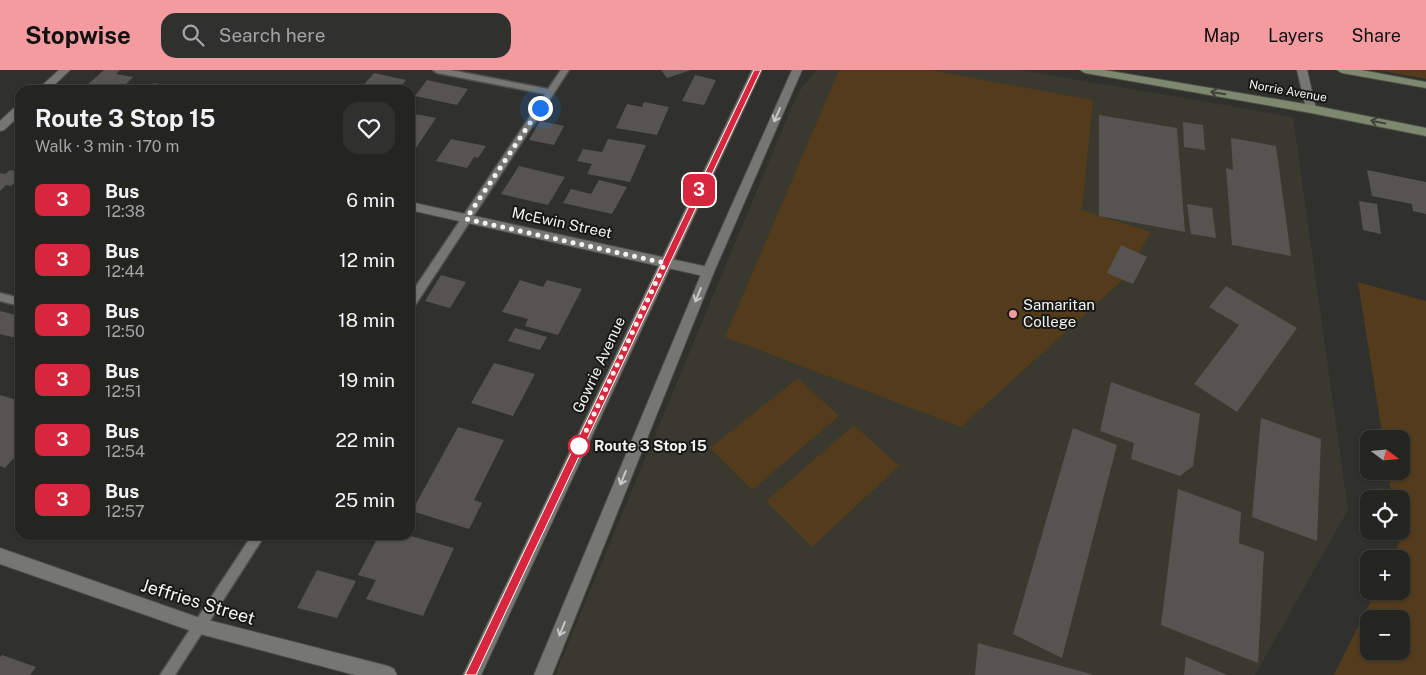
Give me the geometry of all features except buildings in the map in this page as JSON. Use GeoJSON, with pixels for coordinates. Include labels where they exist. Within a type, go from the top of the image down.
{"type":"FeatureCollection","features":[{"type":"Feature","properties":{"kind":"main road","name":"Norrie Avenue"},"geometry":{"type":"LineString","coordinates":[[1084,70],[1311,109],[1426,132]]}},
{"type":"Feature","properties":{"kind":"main road"},"geometry":{"type":"LineString","coordinates":[[1342,70],[1426,85]]}},
{"type":"Feature","properties":{"kind":"street"},"geometry":{"type":"LineString","coordinates":[[48,85],[65,70]]}},
{"type":"Feature","properties":{"kind":"street","name":"Gowrie Avenue"},"geometry":{"type":"LineString","coordinates":[[472,675],[757,70]]}},
{"type":"Feature","properties":{"kind":"street"},"geometry":{"type":"LineString","coordinates":[[543,675],[708,272],[797,70]]}},
{"type":"Feature","properties":{"kind":"street"},"geometry":{"type":"LineString","coordinates":[[1302,70],[1311,109]]}},
{"type":"Feature","properties":{"kind":"street"},"geometry":{"type":"LineString","coordinates":[[0,127],[10,118]]}},
{"type":"Feature","properties":{"kind":"street","name":"McEwin Street"},"geometry":{"type":"LineString","coordinates":[[415,207],[708,272]]}},
{"type":"Feature","properties":{"kind":"street","name":"Jeffries Street"},"geometry":{"type":"LineString","coordinates":[[0,556],[200,626],[388,675]]}},
{"type":"Feature","properties":{"kind":"lane"},"geometry":{"type":"LineString","coordinates":[[437,70],[550,92]]}},
{"type":"Feature","properties":{"kind":"lane"},"geometry":{"type":"LineString","coordinates":[[415,296],[565,70]]}},
{"type":"Feature","properties":{"kind":"lane"},"geometry":{"type":"LineString","coordinates":[[0,297],[15,301]]}},
{"type":"Feature","properties":{"kind":"lane"},"geometry":{"type":"LineString","coordinates":[[167,675],[256,540]]}},
{"type":"Feature","properties":{"kind":"shaded area","name":"Samaritan College"},"geometry":{"type":"Polygon","coordinates":[[[816,70],[1021,70],[1293,117],[1348,510],[1255,675],[555,675],[792,106],[801,89],[816,70]]]}},
{"type":"Feature","properties":{"kind":"shaded area"},"geometry":{"type":"Polygon","coordinates":[[[839,70],[929,70],[1093,100],[1082,210],[1151,232],[1124,279],[961,427],[725,337],[839,70]]]}},
{"type":"Feature","properties":{"kind":"shaded area"},"geometry":{"type":"Polygon","coordinates":[[[1378,70],[1426,70],[1426,79],[1378,70]]]}},
{"type":"Feature","properties":{"kind":"shaded area"},"geometry":{"type":"Polygon","coordinates":[[[1358,282],[1426,301],[1426,675],[1334,675],[1360,623],[1360,660],[1410,660],[1410,610],[1366,610],[1372,600],[1410,600],[1410,550],[1396,550],[1399,540],[1410,540],[1410,490],[1391,490],[1389,480],[1410,480],[1410,430],[1382,430],[1358,282]]]}},
{"type":"Feature","properties":{"kind":"shaded area"},"geometry":{"type":"Polygon","coordinates":[[[798,378],[839,416],[752,490],[710,448],[798,378]]]}},
{"type":"Feature","properties":{"kind":"shaded area"},"geometry":{"type":"Polygon","coordinates":[[[854,425],[899,466],[812,547],[766,501],[854,425]]]}},
{"type":"Feature","properties":{"kind":"bus line","name":"3"},"geometry":{"type":"LineString","coordinates":[[471,675],[757,70]]}},
{"type":"Feature","properties":{"kind":"place","name":"Samaritan College"},"geometry":{"type":"Point","coordinates":[1013,314]}},
{"type":"Feature","properties":{"kind":"place","name":"Route 3 Stop 15"},"geometry":{"type":"Point","coordinates":[579,446]}},
{"type":"Feature","properties":{"kind":"route"},"geometry":{"type":"LineString","coordinates":[[540,108],[466,219],[665,263],[579,446]]}}]}
